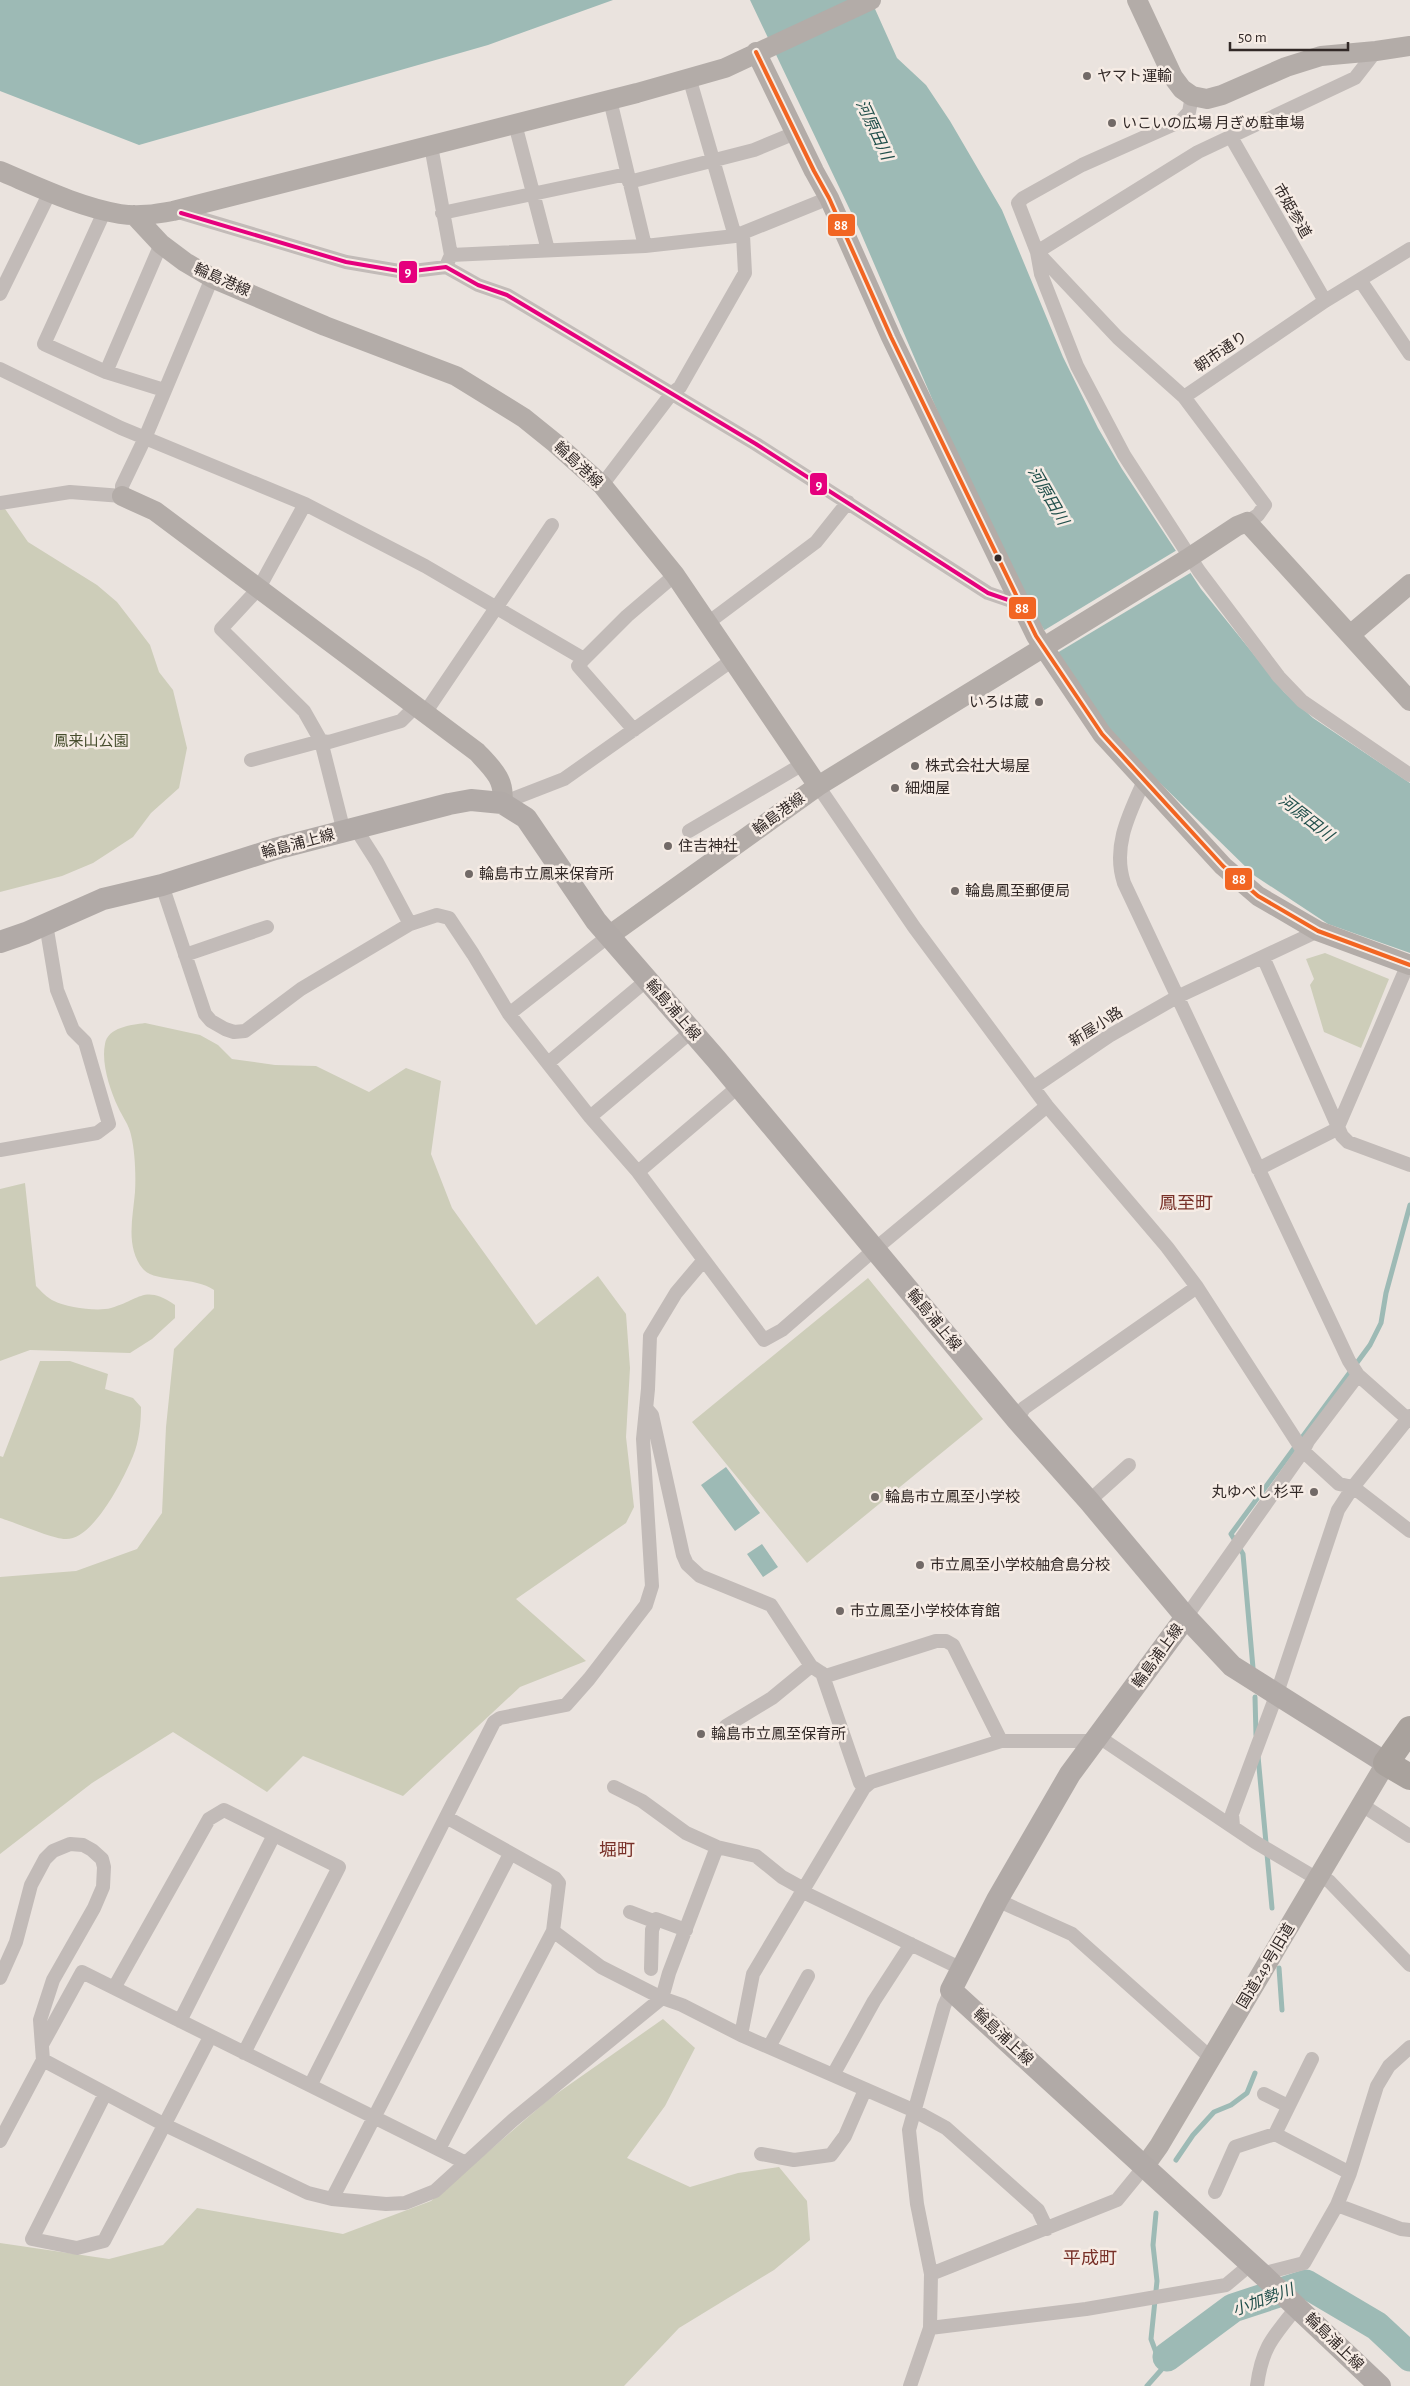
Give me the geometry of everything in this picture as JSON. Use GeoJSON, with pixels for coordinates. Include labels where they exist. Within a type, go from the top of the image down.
{"type":"FeatureCollection","features":[{"type":"Feature","properties":{"kind":"highway"},"geometry":{"type":"LineString","coordinates":[[1410,1728],[1386,1763],[1410,1777]]}},
{"type":"Feature","properties":{"kind":"main road","name":"輪島浦上線"},"geometry":{"type":"LineString","coordinates":[[0,942],[103,899],[162,885],[275,850],[471,800],[502,803],[526,818],[596,921],[692,1031],[1017,1420],[1089,1501],[1186,1617],[1232,1666],[1276,1696],[1386,1763]]}},
{"type":"Feature","properties":{"kind":"main road","name":"輪島浦上線"},"geometry":{"type":"LineString","coordinates":[[1186,1617],[1097,1739],[1049,1809],[997,1900],[950,1990],[1259,2272],[1380,2386]]}},
{"type":"Feature","properties":{"kind":"street"},"geometry":{"type":"LineString","coordinates":[[0,171],[50,192],[106,210],[134,215],[173,211],[610,100],[725,68],[872,0]]}},
{"type":"Feature","properties":{"kind":"street"},"geometry":{"type":"LineString","coordinates":[[1137,0],[1173,78],[1182,89],[1192,96],[1206,99],[1222,95],[1286,67],[1321,56],[1410,46]]}},
{"type":"Feature","properties":{"kind":"street"},"geometry":{"type":"LineString","coordinates":[[763,49],[795,133],[830,198],[891,337],[1020,604],[1102,734],[1223,866],[1258,896],[1318,931],[1409,964],[1337,1129],[1258,1169]]}},
{"type":"Feature","properties":{"kind":"street"},"geometry":{"type":"LineString","coordinates":[[1037,252],[1163,172],[1231,137],[1355,78],[1376,51]]}},
{"type":"Feature","properties":{"kind":"street"},"geometry":{"type":"LineString","coordinates":[[602,485],[672,393],[680,387],[745,273],[739,235],[714,162],[689,77]]}},
{"type":"Feature","properties":{"kind":"street"},"geometry":{"type":"LineString","coordinates":[[1192,96],[1189,112],[1181,121],[1082,165],[1023,198],[1018,203],[1037,252],[1042,274],[1077,366],[1124,455],[1189,558],[1233,617],[1302,701],[1410,774]]}},
{"type":"Feature","properties":{"kind":"street"},"geometry":{"type":"LineString","coordinates":[[610,100],[644,246]]}},
{"type":"Feature","properties":{"kind":"street"},"geometry":{"type":"LineString","coordinates":[[515,124],[535,194],[548,250]]}},
{"type":"Feature","properties":{"kind":"street"},"geometry":{"type":"LineString","coordinates":[[442,213],[535,194],[714,162],[754,150],[795,133]]}},
{"type":"Feature","properties":{"kind":"street","name":"市姫参道"},"geometry":{"type":"LineString","coordinates":[[1231,137],[1325,301]]}},
{"type":"Feature","properties":{"kind":"street"},"geometry":{"type":"LineString","coordinates":[[432,146],[448,261],[478,285],[507,295],[672,393],[848,502],[988,593],[1020,604]]}},
{"type":"Feature","properties":{"kind":"street"},"geometry":{"type":"LineString","coordinates":[[0,294],[50,192]]}},
{"type":"Feature","properties":{"kind":"street"},"geometry":{"type":"LineString","coordinates":[[173,211],[346,262],[405,272],[448,261],[548,250],[644,246],[739,235],[830,198]]}},
{"type":"Feature","properties":{"kind":"street"},"geometry":{"type":"LineString","coordinates":[[106,210],[44,342],[106,372],[164,390]]}},
{"type":"Feature","properties":{"kind":"street","name":"輪島港線"},"geometry":{"type":"LineString","coordinates":[[134,215],[161,244],[184,262],[212,278],[324,326],[456,376],[524,418],[602,485],[676,576],[734,659],[818,786],[610,935]]}},
{"type":"Feature","properties":{"kind":"street"},"geometry":{"type":"LineString","coordinates":[[106,372],[161,244]]}},
{"type":"Feature","properties":{"kind":"street","name":"朝市通り"},"geometry":{"type":"LineString","coordinates":[[1184,397],[1325,301],[1410,249]]}},
{"type":"Feature","properties":{"kind":"street"},"geometry":{"type":"LineString","coordinates":[[1037,252],[1118,338],[1184,397],[1264,505],[1258,515],[1247,522],[1237,526],[1189,558],[818,786],[914,927],[1047,1106],[1167,1247],[1197,1287],[1300,1445],[1340,1484],[1353,1487],[1410,1531]]}},
{"type":"Feature","properties":{"kind":"street"},"geometry":{"type":"LineString","coordinates":[[122,496],[122,486],[145,438],[212,278]]}},
{"type":"Feature","properties":{"kind":"street"},"geometry":{"type":"LineString","coordinates":[[1360,280],[1410,354]]}},
{"type":"Feature","properties":{"kind":"street"},"geometry":{"type":"LineString","coordinates":[[1,372],[145,438],[305,504],[425,566],[584,659]]}},
{"type":"Feature","properties":{"kind":"street"},"geometry":{"type":"LineString","coordinates":[[0,503],[70,492],[122,496],[155,511],[476,752],[490,767],[504,790],[502,803],[564,779],[734,659]]}},
{"type":"Feature","properties":{"kind":"street"},"geometry":{"type":"LineString","coordinates":[[708,622],[816,542],[848,502]]}},
{"type":"Feature","properties":{"kind":"street"},"geometry":{"type":"LineString","coordinates":[[305,504],[259,588],[221,629],[301,706],[321,741],[350,830],[377,862],[410,924]]}},
{"type":"Feature","properties":{"kind":"street"},"geometry":{"type":"LineString","coordinates":[[1247,522],[1410,701]]}},
{"type":"Feature","properties":{"kind":"street"},"geometry":{"type":"LineString","coordinates":[[251,760],[321,741],[329,742],[400,721],[420,709],[497,607],[552,525]]}},
{"type":"Feature","properties":{"kind":"street"},"geometry":{"type":"LineString","coordinates":[[634,730],[578,666],[627,616],[676,576]]}},
{"type":"Feature","properties":{"kind":"street"},"geometry":{"type":"LineString","coordinates":[[1350,635],[1410,584]]}},
{"type":"Feature","properties":{"kind":"street"},"geometry":{"type":"LineString","coordinates":[[689,831],[803,764]]}},
{"type":"Feature","properties":{"kind":"street"},"geometry":{"type":"LineString","coordinates":[[1144,781],[1124,826],[1118,867],[1124,883],[1354,1370],[1409,1419],[1353,1487],[1338,1510],[1276,1696],[1232,1814],[1232,1826]]}},
{"type":"Feature","properties":{"kind":"street"},"geometry":{"type":"LineString","coordinates":[[162,885],[205,1014],[211,1021],[229,1031],[245,1031],[254,1026],[301,989],[410,924],[437,914],[449,918],[474,954],[509,1014],[590,1117],[638,1172],[702,1261],[764,1340],[782,1330],[875,1248],[1047,1106]]}},
{"type":"Feature","properties":{"kind":"street"},"geometry":{"type":"LineString","coordinates":[[0,1150],[97,1133],[108,1124],[85,1042],[73,1030],[57,990],[46,924]]}},
{"type":"Feature","properties":{"kind":"street"},"geometry":{"type":"LineString","coordinates":[[185,955],[267,927]]}},
{"type":"Feature","properties":{"kind":"street","name":"新屋小路"},"geometry":{"type":"LineString","coordinates":[[1034,1087],[1109,1036],[1177,997],[1318,931]]}},
{"type":"Feature","properties":{"kind":"street"},"geometry":{"type":"LineString","coordinates":[[509,1014],[610,935]]}},
{"type":"Feature","properties":{"kind":"street"},"geometry":{"type":"LineString","coordinates":[[1264,957],[1337,1129],[1348,1142],[1410,1165]]}},
{"type":"Feature","properties":{"kind":"street"},"geometry":{"type":"LineString","coordinates":[[548,1063],[647,980]]}},
{"type":"Feature","properties":{"kind":"street"},"geometry":{"type":"LineString","coordinates":[[590,1117],[692,1031]]}},
{"type":"Feature","properties":{"kind":"street"},"geometry":{"type":"LineString","coordinates":[[638,1172],[732,1092],[740,1090]]}},
{"type":"Feature","properties":{"kind":"street"},"geometry":{"type":"LineString","coordinates":[[311,2084],[494,1722],[500,1718],[566,1705],[589,1679],[646,1605],[652,1586],[643,1439],[650,1336],[676,1293],[702,1261]]}},
{"type":"Feature","properties":{"kind":"street"},"geometry":{"type":"LineString","coordinates":[[1017,1420],[1024,1408],[1197,1287]]}},
{"type":"Feature","properties":{"kind":"street"},"geometry":{"type":"LineString","coordinates":[[1186,1617],[1238,1545],[1300,1445],[1308,1441],[1354,1370]]}},
{"type":"Feature","properties":{"kind":"street"},"geometry":{"type":"LineString","coordinates":[[645,1408],[652,1415],[687,1564],[700,1576],[771,1605],[816,1670],[864,1788]]}},
{"type":"Feature","properties":{"kind":"street"},"geometry":{"type":"LineString","coordinates":[[1089,1501],[1129,1465]]}},
{"type":"Feature","properties":{"kind":"street"},"geometry":{"type":"LineString","coordinates":[[816,1670],[826,1676],[936,1641],[946,1641],[953,1645],[1001,1741]]}},
{"type":"Feature","properties":{"kind":"street"},"geometry":{"type":"LineString","coordinates":[[726,1726],[816,1670]]}},
{"type":"Feature","properties":{"kind":"street"},"geometry":{"type":"LineString","coordinates":[[741,2035],[753,1974],[864,1788],[870,1782],[1001,1741],[1097,1739],[1206,1812],[1232,1826],[1275,1855],[1336,1887],[1410,1965]]}},
{"type":"Feature","properties":{"kind":"street","name":"国道249号旧道"},"geometry":{"type":"LineString","coordinates":[[1144,2167],[1159,2146],[1386,1763]]}},
{"type":"Feature","properties":{"kind":"street"},"geometry":{"type":"LineString","coordinates":[[614,1787],[642,1801],[681,1830],[718,1847],[756,1856],[782,1877],[802,1889],[962,1969]]}},
{"type":"Feature","properties":{"kind":"street"},"geometry":{"type":"LineString","coordinates":[[1362,1804],[1410,1836]]}},
{"type":"Feature","properties":{"kind":"street"},"geometry":{"type":"LineString","coordinates":[[114,1988],[209,1819],[224,1810],[338,1867],[244,2052]]}},
{"type":"Feature","properties":{"kind":"street"},"geometry":{"type":"LineString","coordinates":[[439,2150],[553,1930],[559,1883],[555,1878],[446,1817]]}},
{"type":"Feature","properties":{"kind":"street"},"geometry":{"type":"LineString","coordinates":[[180,2021],[274,1835]]}},
{"type":"Feature","properties":{"kind":"street"},"geometry":{"type":"LineString","coordinates":[[0,1978],[16,1942],[31,1885],[45,1859],[53,1851],[70,1844],[83,1845],[92,1850],[102,1859],[104,1867],[103,1888],[94,1908],[53,1980],[43,2005],[40,2020],[44,2043],[43,2060],[0,2141]]}},
{"type":"Feature","properties":{"kind":"street"},"geometry":{"type":"LineString","coordinates":[[43,2060],[165,2125],[308,2192],[332,2199],[405,2203],[434,2191],[583,2062],[662,1998],[718,1847]]}},
{"type":"Feature","properties":{"kind":"street"},"geometry":{"type":"LineString","coordinates":[[332,2199],[510,1854]]}},
{"type":"Feature","properties":{"kind":"street"},"geometry":{"type":"LineString","coordinates":[[997,1900],[1072,1934],[1211,2058]]}},
{"type":"Feature","properties":{"kind":"street"},"geometry":{"type":"LineString","coordinates":[[630,1912],[656,1922]]}},
{"type":"Feature","properties":{"kind":"street"},"geometry":{"type":"LineString","coordinates":[[651,1969],[652,1930],[656,1919],[686,1930]]}},
{"type":"Feature","properties":{"kind":"street"},"geometry":{"type":"LineString","coordinates":[[553,1930],[601,1967],[662,1998],[682,2005],[741,2035],[915,2111],[946,2128],[1038,2210],[1047,2229]]}},
{"type":"Feature","properties":{"kind":"street"},"geometry":{"type":"LineString","coordinates":[[833,2075],[874,2001],[911,1944]]}},
{"type":"Feature","properties":{"kind":"street"},"geometry":{"type":"LineString","coordinates":[[44,2043],[82,1972],[210,2037],[311,2084],[466,2163]]}},
{"type":"Feature","properties":{"kind":"street"},"geometry":{"type":"LineString","coordinates":[[770,2047],[808,1976]]}},
{"type":"Feature","properties":{"kind":"street"},"geometry":{"type":"LineString","coordinates":[[910,2386],[930,2328],[930,2274],[917,2204],[909,2130],[950,1990]]}},
{"type":"Feature","properties":{"kind":"street"},"geometry":{"type":"LineString","coordinates":[[105,2094],[32,2239],[77,2248],[104,2241],[210,2037]]}},
{"type":"Feature","properties":{"kind":"street"},"geometry":{"type":"LineString","coordinates":[[930,2328],[1086,2309],[1167,2296],[1226,2285],[1259,2272],[1304,2263],[1337,2205],[1350,2173],[1377,2086],[1389,2066],[1410,2047]]}},
{"type":"Feature","properties":{"kind":"street"},"geometry":{"type":"LineString","coordinates":[[1274,2134],[1312,2059]]}},
{"type":"Feature","properties":{"kind":"street"},"geometry":{"type":"LineString","coordinates":[[761,2154],[794,2160],[830,2155],[845,2136],[865,2090]]}},
{"type":"Feature","properties":{"kind":"street"},"geometry":{"type":"LineString","coordinates":[[1264,2094],[1288,2106]]}},
{"type":"Feature","properties":{"kind":"street"},"geometry":{"type":"LineString","coordinates":[[1215,2192],[1235,2146],[1274,2134],[1350,2173]]}},
{"type":"Feature","properties":{"kind":"street"},"geometry":{"type":"LineString","coordinates":[[930,2274],[1118,2200],[1144,2167]]}},
{"type":"Feature","properties":{"kind":"street"},"geometry":{"type":"LineString","coordinates":[[1337,2205],[1401,2229],[1410,2230]]}},
{"type":"Feature","properties":{"kind":"street"},"geometry":{"type":"LineString","coordinates":[[1257,2386],[1260,2361],[1279,2330],[1297,2307]]}},
{"type":"Feature","properties":{"kind":"green space","name":"鳳来山公園"},"geometry":{"type":"Polygon","coordinates":[[[3,506],[28,542],[97,585],[117,602],[150,645],[159,672],[173,690],[187,748],[179,788],[151,813],[133,837],[93,863],[62,876],[0,892],[0,507],[3,506]]]}},
{"type":"Feature","properties":{"kind":"green space"},"geometry":{"type":"Polygon","coordinates":[[[1325,953],[1389,979],[1361,1048],[1324,1032],[1310,985],[1314,979],[1306,959],[1325,953]]]}},
{"type":"Feature","properties":{"kind":"green space"},"geometry":{"type":"Polygon","coordinates":[[[145,1023],[200,1035],[218,1045],[232,1059],[275,1065],[316,1066],[369,1092],[406,1068],[441,1081],[431,1154],[452,1208],[536,1325],[598,1276],[626,1314],[630,1368],[626,1437],[634,1507],[626,1523],[516,1599],[586,1661],[520,1687],[403,1796],[303,1756],[267,1792],[173,1732],[92,1783],[0,1854],[0,1577],[76,1571],[137,1549],[162,1513],[166,1427],[174,1349],[214,1308],[214,1290],[197,1283],[156,1276],[149,1273],[143,1269],[134,1251],[132,1242],[135,1185],[133,1148],[129,1128],[109,1085],[104,1051],[107,1038],[115,1030],[145,1023]]]}},
{"type":"Feature","properties":{"kind":"green space"},"geometry":{"type":"Polygon","coordinates":[[[25,1183],[36,1286],[44,1294],[54,1301],[66,1305],[98,1309],[111,1308],[142,1296],[156,1295],[175,1305],[175,1318],[152,1339],[130,1353],[30,1350],[0,1361],[0,1189],[25,1183]]]}},
{"type":"Feature","properties":{"kind":"green space"},"geometry":{"type":"Polygon","coordinates":[[[868,1278],[983,1419],[807,1563],[692,1422],[868,1278]]]}},
{"type":"Feature","properties":{"kind":"green space"},"geometry":{"type":"Polygon","coordinates":[[[40,1361],[70,1361],[108,1374],[105,1389],[133,1398],[141,1407],[141,1419],[135,1451],[115,1492],[86,1530],[76,1537],[65,1539],[0,1518],[0,1456],[3,1457],[40,1361]]]}},
{"type":"Feature","properties":{"kind":"green space"},"geometry":{"type":"Polygon","coordinates":[[[663,2019],[695,2048],[665,2106],[627,2158],[690,2187],[738,2173],[779,2167],[807,2201],[810,2240],[774,2270],[679,2328],[624,2386],[0,2386],[0,2243],[109,2259],[163,2245],[197,2208],[343,2234],[431,2201],[549,2099],[663,2019]]]}},
{"type":"Feature","properties":{"kind":"water"},"geometry":{"type":"Polygon","coordinates":[[[0,0],[613,0],[488,45],[139,145],[0,91],[0,0]]]}},
{"type":"Feature","properties":{"kind":"water","name":"河原田川"},"geometry":{"type":"Polygon","coordinates":[[[750,0],[871,0],[897,58],[926,85],[950,121],[1002,210],[1063,357],[1098,428],[1122,469],[1201,589],[1284,692],[1313,718],[1410,783],[1410,953],[1328,924],[1255,876],[1109,733],[1038,620],[976,501],[860,231],[750,0]]]}},
{"type":"Feature","properties":{"kind":"water"},"geometry":{"type":"Polygon","coordinates":[[[726,1467],[760,1513],[735,1531],[701,1485],[726,1467]]]}},
{"type":"Feature","properties":{"kind":"water"},"geometry":{"type":"Polygon","coordinates":[[[762,1544],[778,1567],[763,1577],[747,1554],[762,1544]]]}},
{"type":"Feature","properties":{"kind":"pier"},"geometry":{"type":"Polygon","coordinates":[[[1177,550],[1192,572],[1057,653],[1043,631],[1177,550]]]}},
{"type":"Feature","properties":{"kind":"waterway"},"geometry":{"type":"LineString","coordinates":[[1253,1668],[1243,1554],[1231,1534],[1370,1345],[1381,1323],[1386,1293],[1410,1205]]}},
{"type":"Feature","properties":{"kind":"waterway"},"geometry":{"type":"LineString","coordinates":[[1255,1697],[1256,1735]]}},
{"type":"Feature","properties":{"kind":"waterway"},"geometry":{"type":"LineString","coordinates":[[1258,1756],[1272,1908]]}},
{"type":"Feature","properties":{"kind":"waterway"},"geometry":{"type":"LineString","coordinates":[[1279,1968],[1282,2010]]}},
{"type":"Feature","properties":{"kind":"waterway"},"geometry":{"type":"LineString","coordinates":[[1176,2160],[1193,2135],[1214,2112],[1231,2105],[1247,2093],[1255,2073]]}},
{"type":"Feature","properties":{"kind":"waterway"},"geometry":{"type":"LineString","coordinates":[[1147,2386],[1162,2369],[1167,2357],[1165,2360],[1157,2355],[1151,2339],[1157,2281],[1153,2245],[1156,2213]]}},
{"type":"Feature","properties":{"kind":"waterway","name":"小加勢川"},"geometry":{"type":"LineString","coordinates":[[1167,2357],[1233,2308],[1306,2284],[1377,2326],[1410,2357]]}},
{"type":"Feature","properties":{"kind":"transit line","name":"88"},"geometry":{"type":"LineString","coordinates":[[756,52],[829,198],[891,337],[1036,636],[1102,734],[1223,866],[1258,896],[1318,931],[1410,965]]}},
{"type":"Feature","properties":{"kind":"transit line","name":"9"},"geometry":{"type":"LineString","coordinates":[[181,213],[346,262],[405,272],[446,267],[478,285],[507,295],[756,444],[988,593],[1020,604]]}},
{"type":"Feature","properties":{"kind":"place","name":"ヤマト運輸"},"geometry":{"type":"Point","coordinates":[1087,76]}},
{"type":"Feature","properties":{"kind":"place","name":"いこいの広場 月ぎめ駐車場"},"geometry":{"type":"Point","coordinates":[1112,123]}},
{"type":"Feature","properties":{"kind":"place","name":"いろは蔵"},"geometry":{"type":"Point","coordinates":[1039,702]}},
{"type":"Feature","properties":{"kind":"place","name":"株式会社大場屋"},"geometry":{"type":"Point","coordinates":[915,766]}},
{"type":"Feature","properties":{"kind":"place","name":"細畑屋"},"geometry":{"type":"Point","coordinates":[895,788]}},
{"type":"Feature","properties":{"kind":"place","name":"住吉神社"},"geometry":{"type":"Point","coordinates":[668,846]}},
{"type":"Feature","properties":{"kind":"place","name":"輪島市立鳳来保育所"},"geometry":{"type":"Point","coordinates":[469,874]}},
{"type":"Feature","properties":{"kind":"place","name":"輪島鳳至郵便局"},"geometry":{"type":"Point","coordinates":[955,891]}},
{"type":"Feature","properties":{"kind":"place","name":"丸ゆべし 杉平"},"geometry":{"type":"Point","coordinates":[1314,1492]}},
{"type":"Feature","properties":{"kind":"place","name":"輪島市立鳳至小学校"},"geometry":{"type":"Point","coordinates":[875,1497]}},
{"type":"Feature","properties":{"kind":"place","name":"市立鳳至小学校舳倉島分校"},"geometry":{"type":"Point","coordinates":[920,1565]}},
{"type":"Feature","properties":{"kind":"place","name":"市立鳳至小学校体育館"},"geometry":{"type":"Point","coordinates":[840,1611]}},
{"type":"Feature","properties":{"kind":"place","name":"輪島市立鳳至保育所"},"geometry":{"type":"Point","coordinates":[701,1734]}},
{"type":"Feature","properties":{"kind":"district","name":"鳳至町"},"geometry":{"type":"Point","coordinates":[1186,1204]}},
{"type":"Feature","properties":{"kind":"district","name":"堀町"},"geometry":{"type":"Point","coordinates":[617,1851]}},
{"type":"Feature","properties":{"kind":"district","name":"平成町"},"geometry":{"type":"Point","coordinates":[1090,2259]}}]}
